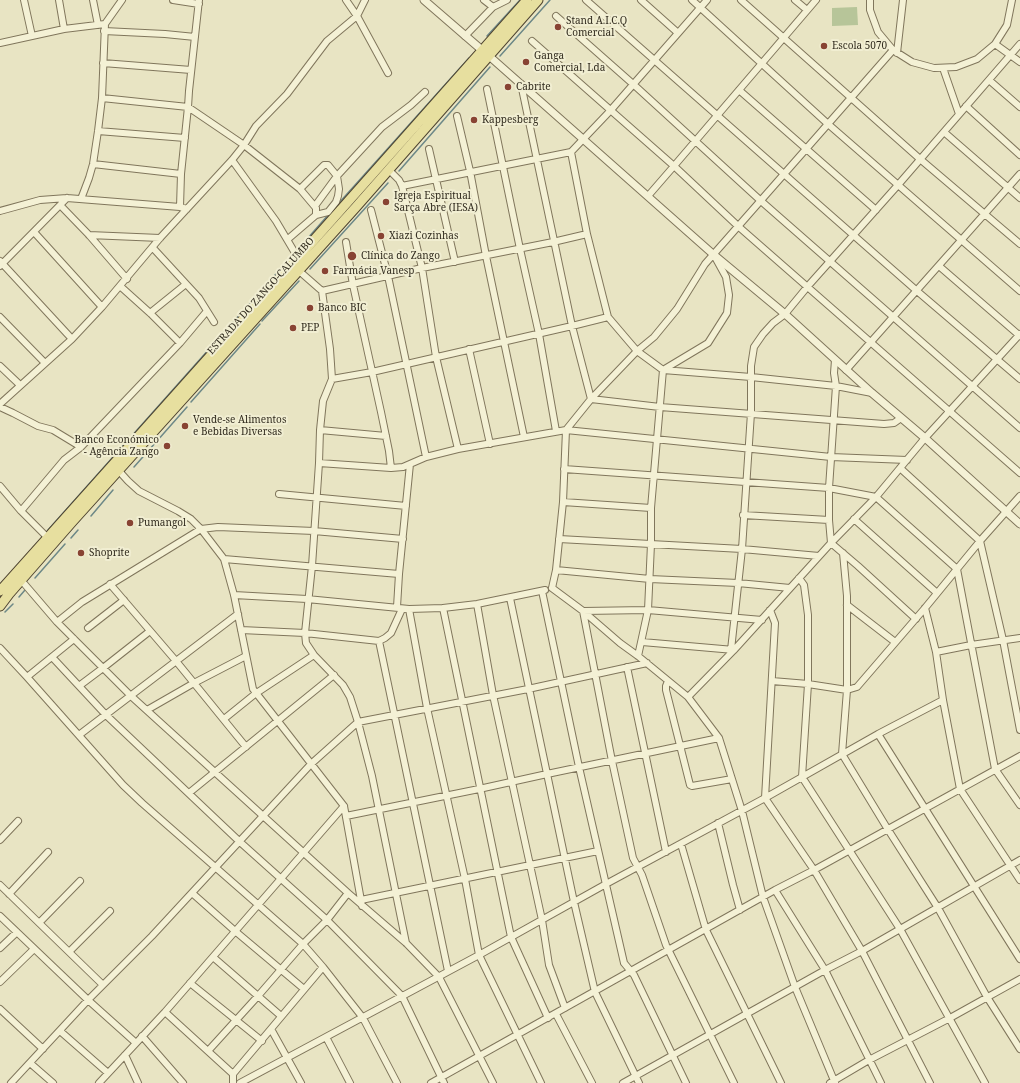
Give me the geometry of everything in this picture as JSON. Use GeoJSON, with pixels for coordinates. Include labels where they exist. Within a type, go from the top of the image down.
{"type":"FeatureCollection","features":[{"type":"Feature","properties":{"kind":"main road","name":"ESTRADA DO ZANGO-CALUMBO"},"geometry":{"type":"LineString","coordinates":[[0,606],[21,580],[356,207],[486,53],[527,0]]}},
{"type":"Feature","properties":{"kind":"main road","name":"ESTRADA DO ZANGO-CALUMBO"},"geometry":{"type":"LineString","coordinates":[[0,591],[298,258],[486,53],[538,0]]}},
{"type":"Feature","properties":{"kind":"street"},"geometry":{"type":"LineString","coordinates":[[24,0],[32,36]]}},
{"type":"Feature","properties":{"kind":"street"},"geometry":{"type":"LineString","coordinates":[[59,0],[64,29]]}},
{"type":"Feature","properties":{"kind":"street"},"geometry":{"type":"LineString","coordinates":[[93,0],[98,25]]}},
{"type":"Feature","properties":{"kind":"street"},"geometry":{"type":"LineString","coordinates":[[81,199],[93,164],[98,131],[102,98],[105,24],[122,0]]}},
{"type":"Feature","properties":{"kind":"street"},"geometry":{"type":"LineString","coordinates":[[173,0],[199,2],[181,174],[180,207]]}},
{"type":"Feature","properties":{"kind":"street"},"geometry":{"type":"LineString","coordinates":[[346,0],[357,16],[388,73]]}},
{"type":"Feature","properties":{"kind":"street"},"geometry":{"type":"LineString","coordinates":[[81,447],[53,430],[38,426],[0,406],[20,385],[72,339],[102,307],[160,238],[232,160],[256,126],[291,88],[327,41],[357,16],[365,0]]}},
{"type":"Feature","properties":{"kind":"street"},"geometry":{"type":"LineString","coordinates":[[424,0],[714,255],[785,314],[1020,524]]}},
{"type":"Feature","properties":{"kind":"street"},"geometry":{"type":"LineString","coordinates":[[484,0],[493,7]]}},
{"type":"Feature","properties":{"kind":"street"},"geometry":{"type":"LineString","coordinates":[[466,36],[493,7],[507,0]]}},
{"type":"Feature","properties":{"kind":"street"},"geometry":{"type":"LineString","coordinates":[[586,0],[917,291],[1020,379]]}},
{"type":"Feature","properties":{"kind":"street"},"geometry":{"type":"LineString","coordinates":[[641,0],[678,33]]}},
{"type":"Feature","properties":{"kind":"street"},"geometry":{"type":"LineString","coordinates":[[692,0],[828,124],[1020,291]]}},
{"type":"Feature","properties":{"kind":"street"},"geometry":{"type":"LineString","coordinates":[[402,186],[470,171],[570,152],[610,111],[707,0]]}},
{"type":"Feature","properties":{"kind":"street"},"geometry":{"type":"LineString","coordinates":[[742,0],[920,159],[1020,244]]}},
{"type":"Feature","properties":{"kind":"street"},"geometry":{"type":"LineString","coordinates":[[795,0],[807,10]]}},
{"type":"Feature","properties":{"kind":"street"},"geometry":{"type":"LineString","coordinates":[[648,196],[816,0]]}},
{"type":"Feature","properties":{"kind":"street"},"geometry":{"type":"LineString","coordinates":[[870,0],[870,10],[878,32],[895,51],[912,62],[934,68],[956,67],[977,59],[995,44],[1007,25],[1012,0]]}},
{"type":"Feature","properties":{"kind":"street"},"geometry":{"type":"LineString","coordinates":[[552,588],[556,570],[563,502],[566,430],[591,399],[637,352],[654,337],[677,309],[705,264],[852,97],[895,51],[902,0]]}},
{"type":"Feature","properties":{"kind":"street"},"geometry":{"type":"LineString","coordinates":[[556,16],[761,201],[1020,428]]}},
{"type":"Feature","properties":{"kind":"street"},"geometry":{"type":"LineString","coordinates":[[0,43],[64,29],[105,24]]}},
{"type":"Feature","properties":{"kind":"street"},"geometry":{"type":"LineString","coordinates":[[104,31],[195,37]]}},
{"type":"Feature","properties":{"kind":"street"},"geometry":{"type":"LineString","coordinates":[[532,42],[1020,473]]}},
{"type":"Feature","properties":{"kind":"street"},"geometry":{"type":"LineString","coordinates":[[995,44],[1011,54],[1020,62]]}},
{"type":"Feature","properties":{"kind":"street"},"geometry":{"type":"LineString","coordinates":[[733,650],[734,617],[742,549],[743,515],[751,414],[752,351],[763,334],[773,323],[785,314],[1020,44]]}},
{"type":"Feature","properties":{"kind":"street"},"geometry":{"type":"LineString","coordinates":[[103,64],[191,70]]}},
{"type":"Feature","properties":{"kind":"street"},"geometry":{"type":"LineString","coordinates":[[944,68],[960,114]]}},
{"type":"Feature","properties":{"kind":"street"},"geometry":{"type":"LineString","coordinates":[[989,80],[1020,108]]}},
{"type":"Feature","properties":{"kind":"street"},"geometry":{"type":"LineString","coordinates":[[521,84],[553,242],[572,326],[591,399]]}},
{"type":"Feature","properties":{"kind":"street"},"geometry":{"type":"LineString","coordinates":[[488,89],[502,165],[539,334],[556,431]]}},
{"type":"Feature","properties":{"kind":"street"},"geometry":{"type":"LineString","coordinates":[[739,90],[876,210]]}},
{"type":"Feature","properties":{"kind":"street"},"geometry":{"type":"LineString","coordinates":[[315,206],[337,176],[382,126],[411,106],[425,92]]}},
{"type":"Feature","properties":{"kind":"street"},"geometry":{"type":"LineString","coordinates":[[102,98],[188,107],[244,145],[300,189],[315,206],[317,210],[316,215]]}},
{"type":"Feature","properties":{"kind":"street"},"geometry":{"type":"LineString","coordinates":[[966,106],[1020,155]]}},
{"type":"Feature","properties":{"kind":"street"},"geometry":{"type":"LineString","coordinates":[[457,116],[470,171],[486,256],[524,437]]}},
{"type":"Feature","properties":{"kind":"street"},"geometry":{"type":"LineString","coordinates":[[98,131],[185,138]]}},
{"type":"Feature","properties":{"kind":"street"},"geometry":{"type":"LineString","coordinates":[[944,132],[1020,198]]}},
{"type":"Feature","properties":{"kind":"street"},"geometry":{"type":"LineString","coordinates":[[429,150],[437,179],[455,262]]}},
{"type":"Feature","properties":{"kind":"street"},"geometry":{"type":"LineString","coordinates":[[570,152],[587,234],[608,316],[637,352],[663,370],[836,386],[872,393]]}},
{"type":"Feature","properties":{"kind":"street"},"geometry":{"type":"LineString","coordinates":[[232,160],[288,239],[298,258]]}},
{"type":"Feature","properties":{"kind":"street"},"geometry":{"type":"LineString","coordinates":[[93,164],[181,174]]}},
{"type":"Feature","properties":{"kind":"street"},"geometry":{"type":"LineString","coordinates":[[288,239],[316,215],[328,212],[336,202],[339,189],[337,176],[328,165],[324,165],[300,189]]}},
{"type":"Feature","properties":{"kind":"street"},"geometry":{"type":"LineString","coordinates":[[388,169],[399,180],[402,186],[422,268],[436,357],[458,449]]}},
{"type":"Feature","properties":{"kind":"street"},"geometry":{"type":"LineString","coordinates":[[846,370],[1020,174]]}},
{"type":"Feature","properties":{"kind":"street"},"geometry":{"type":"LineString","coordinates":[[0,211],[40,200],[68,198],[180,207],[187,209]]}},
{"type":"Feature","properties":{"kind":"street"},"geometry":{"type":"LineString","coordinates":[[68,198],[1,263],[72,339]]}},
{"type":"Feature","properties":{"kind":"street"},"geometry":{"type":"LineString","coordinates":[[61,206],[89,235],[127,279]]}},
{"type":"Feature","properties":{"kind":"street"},"geometry":{"type":"LineString","coordinates":[[371,210],[388,276],[426,457]]}},
{"type":"Feature","properties":{"kind":"street"},"geometry":{"type":"LineString","coordinates":[[34,232],[102,307]]}},
{"type":"Feature","properties":{"kind":"street"},"geometry":{"type":"LineString","coordinates":[[322,291],[422,268],[587,234]]}},
{"type":"Feature","properties":{"kind":"street"},"geometry":{"type":"LineString","coordinates":[[89,235],[160,238]]}},
{"type":"Feature","properties":{"kind":"street"},"geometry":{"type":"LineString","coordinates":[[346,242],[353,285],[386,436],[391,468]]}},
{"type":"Feature","properties":{"kind":"street"},"geometry":{"type":"LineString","coordinates":[[153,248],[199,298],[214,322]]}},
{"type":"Feature","properties":{"kind":"street"},"geometry":{"type":"LineString","coordinates":[[663,370],[708,343],[727,313],[729,295],[726,277],[714,255]]}},
{"type":"Feature","properties":{"kind":"street"},"geometry":{"type":"LineString","coordinates":[[688,697],[762,620],[831,543],[876,497],[925,438],[1020,335],[939,266]]}},
{"type":"Feature","properties":{"kind":"street"},"geometry":{"type":"LineString","coordinates":[[298,270],[322,291],[330,349],[332,379],[323,401],[320,430],[312,566],[307,599],[305,634],[306,643],[314,655],[343,685],[350,697],[372,776],[406,943]]}},
{"type":"Feature","properties":{"kind":"street"},"geometry":{"type":"LineString","coordinates":[[150,313],[186,284]]}},
{"type":"Feature","properties":{"kind":"street"},"geometry":{"type":"LineString","coordinates":[[120,286],[180,343]]}},
{"type":"Feature","properties":{"kind":"street"},"geometry":{"type":"LineString","coordinates":[[21,511],[64,460],[81,447],[180,343],[207,311]]}},
{"type":"Feature","properties":{"kind":"street"},"geometry":{"type":"LineString","coordinates":[[332,379],[372,372],[469,350],[608,316]]}},
{"type":"Feature","properties":{"kind":"street"},"geometry":{"type":"LineString","coordinates":[[0,318],[45,363]]}},
{"type":"Feature","properties":{"kind":"street"},"geometry":{"type":"LineString","coordinates":[[469,350],[490,444]]}},
{"type":"Feature","properties":{"kind":"street"},"geometry":{"type":"LineString","coordinates":[[835,360],[834,373],[836,386],[828,488],[828,520],[831,543],[916,619]]}},
{"type":"Feature","properties":{"kind":"street"},"geometry":{"type":"LineString","coordinates":[[0,366],[20,385]]}},
{"type":"Feature","properties":{"kind":"street"},"geometry":{"type":"LineString","coordinates":[[638,656],[648,610],[651,508],[663,370]]}},
{"type":"Feature","properties":{"kind":"street"},"geometry":{"type":"LineString","coordinates":[[591,399],[660,408],[884,424],[894,423],[901,418]]}},
{"type":"Feature","properties":{"kind":"street"},"geometry":{"type":"LineString","coordinates":[[320,430],[386,436]]}},
{"type":"Feature","properties":{"kind":"street"},"geometry":{"type":"LineString","coordinates":[[319,463],[391,468],[403,467],[426,457],[458,449],[566,430],[831,457],[907,460]]}},
{"type":"Feature","properties":{"kind":"street"},"geometry":{"type":"LineString","coordinates":[[410,464],[399,574],[403,608],[465,879],[479,955],[541,1083]]}},
{"type":"Feature","properties":{"kind":"street"},"geometry":{"type":"LineString","coordinates":[[900,468],[980,541],[1004,640],[1020,730]]}},
{"type":"Feature","properties":{"kind":"street"},"geometry":{"type":"LineString","coordinates":[[564,469],[828,488],[876,497],[957,569],[995,769],[1020,805]]}},
{"type":"Feature","properties":{"kind":"street"},"geometry":{"type":"LineString","coordinates":[[119,471],[139,491],[191,519],[201,529],[224,559],[234,595],[252,686],[255,694],[344,806],[362,903]]}},
{"type":"Feature","properties":{"kind":"street"},"geometry":{"type":"LineString","coordinates":[[0,486],[21,511],[48,538]]}},
{"type":"Feature","properties":{"kind":"street"},"geometry":{"type":"LineString","coordinates":[[279,494],[406,506]]}},
{"type":"Feature","properties":{"kind":"street"},"geometry":{"type":"LineString","coordinates":[[772,681],[808,684],[847,690],[857,687],[916,619],[980,541],[1020,496]]}},
{"type":"Feature","properties":{"kind":"street"},"geometry":{"type":"LineString","coordinates":[[563,502],[651,508]]}},
{"type":"Feature","properties":{"kind":"street"},"geometry":{"type":"LineString","coordinates":[[743,515],[828,520]]}},
{"type":"Feature","properties":{"kind":"street"},"geometry":{"type":"LineString","coordinates":[[854,519],[937,593]]}},
{"type":"Feature","properties":{"kind":"street"},"geometry":{"type":"LineString","coordinates":[[57,622],[82,602],[201,529],[218,527],[314,531],[403,539]]}},
{"type":"Feature","properties":{"kind":"street"},"geometry":{"type":"LineString","coordinates":[[559,539],[742,549],[819,556]]}},
{"type":"Feature","properties":{"kind":"street"},"geometry":{"type":"LineString","coordinates":[[843,553],[847,605],[847,690],[842,754],[938,908],[987,997],[1020,1049]]}},
{"type":"Feature","properties":{"kind":"street"},"geometry":{"type":"LineString","coordinates":[[224,559],[399,574]]}},
{"type":"Feature","properties":{"kind":"street"},"geometry":{"type":"LineString","coordinates":[[556,570],[650,579],[738,583],[790,588]]}},
{"type":"Feature","properties":{"kind":"street"},"geometry":{"type":"LineString","coordinates":[[799,578],[804,585],[808,615],[808,684],[802,777],[900,929],[950,1018],[984,1083]]}},
{"type":"Feature","properties":{"kind":"street"},"geometry":{"type":"LineString","coordinates":[[21,580],[57,622],[131,696],[263,817],[406,943],[439,977],[493,1083]]}},
{"type":"Feature","properties":{"kind":"street"},"geometry":{"type":"LineString","coordinates":[[110,584],[224,718],[246,747]]}},
{"type":"Feature","properties":{"kind":"street"},"geometry":{"type":"LineString","coordinates":[[234,595],[307,599],[403,608],[443,608],[510,598],[552,588]]}},
{"type":"Feature","properties":{"kind":"street"},"geometry":{"type":"LineString","coordinates":[[552,588],[583,611],[620,643],[688,697],[719,738],[742,811],[763,897],[833,1082],[869,1060],[908,1041],[1020,979]]}},
{"type":"Feature","properties":{"kind":"street"},"geometry":{"type":"LineString","coordinates":[[542,591],[579,767],[624,963],[634,975],[686,1083]]}},
{"type":"Feature","properties":{"kind":"street"},"geometry":{"type":"LineString","coordinates":[[510,598],[528,689],[595,992],[639,1083]]}},
{"type":"Feature","properties":{"kind":"street"},"geometry":{"type":"LineString","coordinates":[[88,628],[124,600]]}},
{"type":"Feature","properties":{"kind":"street"},"geometry":{"type":"LineString","coordinates":[[477,604],[493,695],[542,920],[549,965],[565,1008]]}},
{"type":"Feature","properties":{"kind":"street"},"geometry":{"type":"LineString","coordinates":[[847,605],[895,642]]}},
{"type":"Feature","properties":{"kind":"street"},"geometry":{"type":"LineString","coordinates":[[241,630],[379,641],[391,632],[403,608]]}},
{"type":"Feature","properties":{"kind":"street"},"geometry":{"type":"LineString","coordinates":[[443,608],[461,702],[511,937],[548,1018]]}},
{"type":"Feature","properties":{"kind":"street"},"geometry":{"type":"LineString","coordinates":[[925,608],[936,652],[943,700],[960,789],[1020,880]]}},
{"type":"Feature","properties":{"kind":"street"},"geometry":{"type":"LineString","coordinates":[[583,611],[648,610],[762,620]]}},
{"type":"Feature","properties":{"kind":"street"},"geometry":{"type":"LineString","coordinates":[[770,610],[775,623],[765,798],[814,870],[862,951],[930,1083]]}},
{"type":"Feature","properties":{"kind":"street"},"geometry":{"type":"LineString","coordinates":[[583,611],[594,674],[634,858],[664,940],[734,1083]]}},
{"type":"Feature","properties":{"kind":"street"},"geometry":{"type":"LineString","coordinates":[[79,735],[238,614]]}},
{"type":"Feature","properties":{"kind":"street"},"geometry":{"type":"LineString","coordinates":[[79,686],[150,631]]}},
{"type":"Feature","properties":{"kind":"street"},"geometry":{"type":"LineString","coordinates":[[936,652],[971,644],[1020,638]]}},
{"type":"Feature","properties":{"kind":"street"},"geometry":{"type":"LineString","coordinates":[[27,677],[74,639]]}},
{"type":"Feature","properties":{"kind":"street"},"geometry":{"type":"LineString","coordinates":[[379,641],[448,971]]}},
{"type":"Feature","properties":{"kind":"street"},"geometry":{"type":"LineString","coordinates":[[642,642],[733,650]]}},
{"type":"Feature","properties":{"kind":"street"},"geometry":{"type":"LineString","coordinates":[[0,648],[123,785],[215,868],[303,944],[363,1018],[397,1083]]}},
{"type":"Feature","properties":{"kind":"street"},"geometry":{"type":"LineString","coordinates":[[224,718],[255,694],[314,655]]}},
{"type":"Feature","properties":{"kind":"street"},"geometry":{"type":"LineString","coordinates":[[147,710],[246,656]]}},
{"type":"Feature","properties":{"kind":"street"},"geometry":{"type":"LineString","coordinates":[[52,657],[106,714],[240,842],[327,920],[402,996],[443,1080]]}},
{"type":"Feature","properties":{"kind":"street"},"geometry":{"type":"LineString","coordinates":[[12,1083],[88,1000],[240,842],[311,764],[358,722],[528,689],[646,663]]}},
{"type":"Feature","properties":{"kind":"street"},"geometry":{"type":"LineString","coordinates":[[627,667],[666,852]]}},
{"type":"Feature","properties":{"kind":"street"},"geometry":{"type":"LineString","coordinates":[[189,793],[334,675]]}},
{"type":"Feature","properties":{"kind":"street"},"geometry":{"type":"LineString","coordinates":[[668,681],[666,690],[690,785],[692,786],[732,779]]}},
{"type":"Feature","properties":{"kind":"street"},"geometry":{"type":"LineString","coordinates":[[240,1083],[253,1080],[326,1037],[439,977],[638,866],[742,811],[878,734],[943,700]]}},
{"type":"Feature","properties":{"kind":"street"},"geometry":{"type":"LineString","coordinates":[[878,734],[1020,959]]}},
{"type":"Feature","properties":{"kind":"street"},"geometry":{"type":"LineString","coordinates":[[346,816],[719,738]]}},
{"type":"Feature","properties":{"kind":"street"},"geometry":{"type":"LineString","coordinates":[[431,1083],[443,1080],[480,1055],[556,1014],[775,890],[1020,756]]}},
{"type":"Feature","properties":{"kind":"street"},"geometry":{"type":"LineString","coordinates":[[99,1083],[165,1012],[344,806]]}},
{"type":"Feature","properties":{"kind":"street"},"geometry":{"type":"LineString","coordinates":[[0,840],[18,821]]}},
{"type":"Feature","properties":{"kind":"street"},"geometry":{"type":"LineString","coordinates":[[718,823],[740,910]]}},
{"type":"Feature","properties":{"kind":"street"},"geometry":{"type":"LineString","coordinates":[[680,844],[706,930],[781,1083]]}},
{"type":"Feature","properties":{"kind":"street"},"geometry":{"type":"LineString","coordinates":[[362,903],[430,885],[598,851]]}},
{"type":"Feature","properties":{"kind":"street"},"geometry":{"type":"LineString","coordinates":[[9,894],[48,852]]}},
{"type":"Feature","properties":{"kind":"street"},"geometry":{"type":"LineString","coordinates":[[623,1083],[825,970],[862,951],[938,908],[973,885],[1020,860]]}},
{"type":"Feature","properties":{"kind":"street"},"geometry":{"type":"LineString","coordinates":[[39,923],[80,881]]}},
{"type":"Feature","properties":{"kind":"street"},"geometry":{"type":"LineString","coordinates":[[0,885],[103,985]]}},
{"type":"Feature","properties":{"kind":"street"},"geometry":{"type":"LineString","coordinates":[[775,890],[825,970],[881,1083]]}},
{"type":"Feature","properties":{"kind":"street"},"geometry":{"type":"LineString","coordinates":[[192,893],[235,932],[304,989]]}},
{"type":"Feature","properties":{"kind":"street"},"geometry":{"type":"LineString","coordinates":[[208,1051],[303,944],[327,920],[348,893]]}},
{"type":"Feature","properties":{"kind":"street"},"geometry":{"type":"LineString","coordinates":[[69,952],[110,911]]}},
{"type":"Feature","properties":{"kind":"street"},"geometry":{"type":"LineString","coordinates":[[0,917],[136,1043]]}},
{"type":"Feature","properties":{"kind":"street"},"geometry":{"type":"LineString","coordinates":[[0,948],[17,932]]}},
{"type":"Feature","properties":{"kind":"street"},"geometry":{"type":"LineString","coordinates":[[0,982],[34,949]]}},
{"type":"Feature","properties":{"kind":"street"},"geometry":{"type":"LineString","coordinates":[[213,957],[282,1016]]}},
{"type":"Feature","properties":{"kind":"street"},"geometry":{"type":"LineString","coordinates":[[233,1083],[233,1074],[323,967]]}},
{"type":"Feature","properties":{"kind":"street"},"geometry":{"type":"LineString","coordinates":[[190,983],[262,1041]]}},
{"type":"Feature","properties":{"kind":"street"},"geometry":{"type":"LineString","coordinates":[[0,1009],[43,1049]]}},
{"type":"Feature","properties":{"kind":"street"},"geometry":{"type":"LineString","coordinates":[[165,1012],[233,1074]]}},
{"type":"Feature","properties":{"kind":"street"},"geometry":{"type":"LineString","coordinates":[[556,1014],[592,1083]]}},
{"type":"Feature","properties":{"kind":"street"},"geometry":{"type":"LineString","coordinates":[[271,1029],[301,1083]]}},
{"type":"Feature","properties":{"kind":"street"},"geometry":{"type":"LineString","coordinates":[[60,1031],[108,1073]]}},
{"type":"Feature","properties":{"kind":"street"},"geometry":{"type":"LineString","coordinates":[[142,1036],[183,1083]]}},
{"type":"Feature","properties":{"kind":"street"},"geometry":{"type":"LineString","coordinates":[[326,1037],[350,1083]]}},
{"type":"Feature","properties":{"kind":"street"},"geometry":{"type":"LineString","coordinates":[[125,1055],[138,1083]]}},
{"type":"Feature","properties":{"kind":"street"},"geometry":{"type":"LineString","coordinates":[[30,1063],[54,1083]]}},
{"type":"Feature","properties":{"kind":"green space"},"geometry":{"type":"Polygon","coordinates":[[[857,7],[858,25],[832,26],[832,8],[857,7]]]}},
{"type":"Feature","properties":{"kind":"waterway"},"geometry":{"type":"LineString","coordinates":[[487,36],[520,0]]}},
{"type":"Feature","properties":{"kind":"waterway"},"geometry":{"type":"LineString","coordinates":[[500,56],[550,0]]}},
{"type":"Feature","properties":{"kind":"waterway"},"geometry":{"type":"LineString","coordinates":[[338,204],[469,58]]}},
{"type":"Feature","properties":{"kind":"waterway"},"geometry":{"type":"LineString","coordinates":[[399,171],[490,67]]}},
{"type":"Feature","properties":{"kind":"waterway"},"geometry":{"type":"LineString","coordinates":[[310,269],[388,183]]}},
{"type":"Feature","properties":{"kind":"waterway"},"geometry":{"type":"LineString","coordinates":[[300,247],[329,214]]}},
{"type":"Feature","properties":{"kind":"waterway"},"geometry":{"type":"LineString","coordinates":[[48,530],[292,256]]}},
{"type":"Feature","properties":{"kind":"waterway"},"geometry":{"type":"LineString","coordinates":[[262,321],[299,281]]}},
{"type":"Feature","properties":{"kind":"waterway"},"geometry":{"type":"LineString","coordinates":[[191,402],[260,324]]}},
{"type":"Feature","properties":{"kind":"waterway"},"geometry":{"type":"LineString","coordinates":[[134,467],[187,407]]}},
{"type":"Feature","properties":{"kind":"waterway"},"geometry":{"type":"LineString","coordinates":[[91,516],[113,490]]}},
{"type":"Feature","properties":{"kind":"waterway"},"geometry":{"type":"LineString","coordinates":[[71,538],[78,530]]}},
{"type":"Feature","properties":{"kind":"waterway"},"geometry":{"type":"LineString","coordinates":[[35,578],[65,544]]}},
{"type":"Feature","properties":{"kind":"waterway"},"geometry":{"type":"LineString","coordinates":[[19,597],[25,590]]}},
{"type":"Feature","properties":{"kind":"waterway"},"geometry":{"type":"LineString","coordinates":[[5,612],[13,604]]}},
{"type":"Feature","properties":{"kind":"place","name":"Stand A.I.C.Q Comercial"},"geometry":{"type":"Point","coordinates":[558,27]}},
{"type":"Feature","properties":{"kind":"place","name":"Escola 5070"},"geometry":{"type":"Point","coordinates":[824,46]}},
{"type":"Feature","properties":{"kind":"place","name":"Ganga Comercial, Lda"},"geometry":{"type":"Point","coordinates":[526,62]}},
{"type":"Feature","properties":{"kind":"place","name":"Cabrite"},"geometry":{"type":"Point","coordinates":[508,87]}},
{"type":"Feature","properties":{"kind":"place","name":"Kappesberg"},"geometry":{"type":"Point","coordinates":[474,120]}},
{"type":"Feature","properties":{"kind":"place","name":"Igreja Espiritual Sarça Abre (IESA)"},"geometry":{"type":"Point","coordinates":[386,202]}},
{"type":"Feature","properties":{"kind":"place","name":"Xiazi Cozinhas"},"geometry":{"type":"Point","coordinates":[381,236]}},
{"type":"Feature","properties":{"kind":"place","name":"Clínica do Zango"},"geometry":{"type":"Point","coordinates":[352,256]}},
{"type":"Feature","properties":{"kind":"place","name":"Farmácia Vanesp"},"geometry":{"type":"Point","coordinates":[325,271]}},
{"type":"Feature","properties":{"kind":"place","name":"Banco BIC"},"geometry":{"type":"Point","coordinates":[310,308]}},
{"type":"Feature","properties":{"kind":"place","name":"PEP"},"geometry":{"type":"Point","coordinates":[293,328]}},
{"type":"Feature","properties":{"kind":"place","name":"Vende-se Alimentos e Bebidas Diversas"},"geometry":{"type":"Point","coordinates":[185,426]}},
{"type":"Feature","properties":{"kind":"place","name":"Banco Económico - Agência Zango"},"geometry":{"type":"Point","coordinates":[167,446]}},
{"type":"Feature","properties":{"kind":"place","name":"Pumangol"},"geometry":{"type":"Point","coordinates":[130,523]}},
{"type":"Feature","properties":{"kind":"place","name":"Shoprite"},"geometry":{"type":"Point","coordinates":[81,553]}}]}
